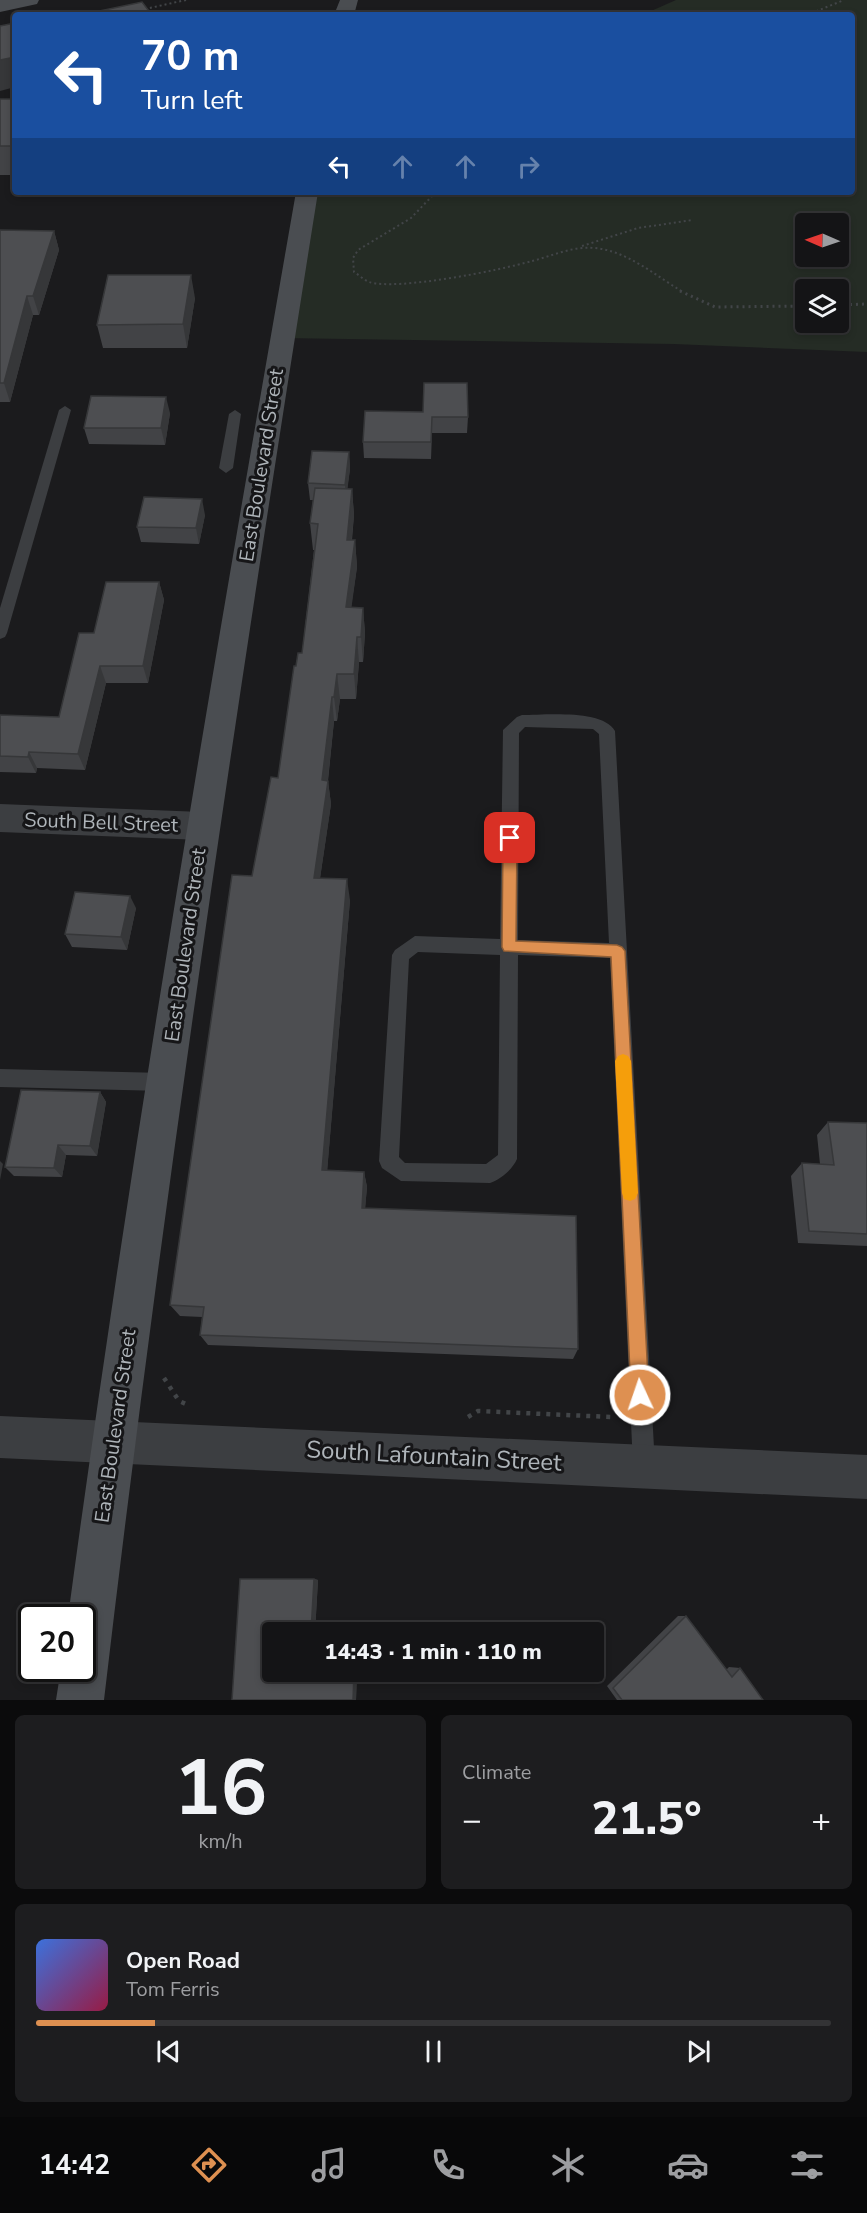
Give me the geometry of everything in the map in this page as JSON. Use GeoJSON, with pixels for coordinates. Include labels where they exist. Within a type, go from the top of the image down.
{"type":"FeatureCollection","features":[{"type":"Feature","properties":{"kind":"main road"},"geometry":{"type":"LineString","coordinates":[[0,6],[30,0]]}},
{"type":"Feature","properties":{"kind":"main road","name":"East Boulevard Street"},"geometry":{"type":"LineString","coordinates":[[80,1700],[111,1440],[202,826],[306,195]]}},
{"type":"Feature","properties":{"kind":"street","name":"South Bell Street"},"geometry":{"type":"LineString","coordinates":[[0,818],[202,826]]}},
{"type":"Feature","properties":{"kind":"street","name":"South Lafountain Street"},"geometry":{"type":"LineString","coordinates":[[0,1437],[111,1440],[867,1477]]}},
{"type":"Feature","properties":{"kind":"lane"},"geometry":{"type":"LineString","coordinates":[[0,633],[65,410]]}},
{"type":"Feature","properties":{"kind":"lane"},"geometry":{"type":"LineString","coordinates":[[226,468],[235,414]]}},
{"type":"Feature","properties":{"kind":"lane"},"geometry":{"type":"LineString","coordinates":[[617,951],[509,947],[415,944],[401,956],[389,1161],[401,1172],[490,1174],[507,1159],[509,947],[511,730],[522,721],[596,723],[607,731],[644,1466]]}},
{"type":"Feature","properties":{"kind":"lane"},"geometry":{"type":"LineString","coordinates":[[0,1078],[164,1082]]}},
{"type":"Feature","properties":{"kind":"path"},"geometry":{"type":"LineString","coordinates":[[140,10],[186,0]]}},
{"type":"Feature","properties":{"kind":"path"},"geometry":{"type":"LineString","coordinates":[[814,12],[844,0]]}},
{"type":"Feature","properties":{"kind":"path"},"geometry":{"type":"LineString","coordinates":[[433,195],[411,218],[358,250],[353,258],[354,272],[368,282],[462,277],[531,261],[638,228],[693,220]]}},
{"type":"Feature","properties":{"kind":"path"},"geometry":{"type":"LineString","coordinates":[[579,247],[613,253],[708,305],[795,306]]}},
{"type":"Feature","properties":{"kind":"path"},"geometry":{"type":"LineString","coordinates":[[849,305],[867,304]]}},
{"type":"Feature","properties":{"kind":"path"},"geometry":{"type":"LineString","coordinates":[[161,1374],[179,1401],[196,1410]]}},
{"type":"Feature","properties":{"kind":"path"},"geometry":{"type":"LineString","coordinates":[[462,1421],[477,1412],[605,1416],[615,1419]]}},
{"type":"Feature","properties":{"kind":"shaded area"},"geometry":{"type":"Polygon","coordinates":[[[676,0],[867,0],[867,352],[674,344],[282,338],[306,195],[855,195],[855,12],[649,12],[676,0]]]}},
{"type":"Feature","properties":{"kind":"building"},"geometry":{"type":"Polygon","coordinates":[[[142,2],[150,12],[95,12],[142,2]]]}},
{"type":"Feature","properties":{"kind":"building"},"geometry":{"type":"Polygon","coordinates":[[[12,24],[12,58],[0,60],[0,26],[12,24]]]}},
{"type":"Feature","properties":{"kind":"building"},"geometry":{"type":"Polygon","coordinates":[[[0,99],[12,99],[12,146],[0,146],[0,99]]]}},
{"type":"Feature","properties":{"kind":"building"},"geometry":{"type":"Polygon","coordinates":[[[0,230],[54,231],[33,296],[27,296],[4,383],[0,383],[0,230]]]}},
{"type":"Feature","properties":{"kind":"building"},"geometry":{"type":"Polygon","coordinates":[[[108,275],[191,275],[183,324],[97,325],[108,275]]]}},
{"type":"Feature","properties":{"kind":"building"},"geometry":{"type":"Polygon","coordinates":[[[424,383],[467,383],[468,417],[432,417],[431,442],[363,442],[365,411],[423,412],[424,383]]]}},
{"type":"Feature","properties":{"kind":"building"},"geometry":{"type":"Polygon","coordinates":[[[91,396],[166,397],[161,428],[84,428],[91,396]]]}},
{"type":"Feature","properties":{"kind":"building"},"geometry":{"type":"Polygon","coordinates":[[[312,451],[349,452],[345,485],[308,483],[312,451]]]}},
{"type":"Feature","properties":{"kind":"building"},"geometry":{"type":"Polygon","coordinates":[[[315,488],[352,489],[347,540],[355,540],[346,607],[363,608],[361,637],[357,637],[354,674],[337,674],[334,697],[332,697],[322,780],[328,781],[314,878],[347,879],[322,1170],[364,1172],[362,1208],[576,1216],[578,1349],[200,1335],[204,1307],[170,1305],[232,875],[252,876],[271,777],[278,778],[294,666],[296,666],[298,653],[302,653],[318,524],[310,523],[315,488]]]}},
{"type":"Feature","properties":{"kind":"building"},"geometry":{"type":"Polygon","coordinates":[[[144,497],[202,499],[196,528],[137,527],[144,497]]]}},
{"type":"Feature","properties":{"kind":"building"},"geometry":{"type":"Polygon","coordinates":[[[106,582],[159,582],[143,666],[100,666],[78,754],[29,752],[28,757],[0,756],[0,715],[59,717],[79,633],[94,633],[106,582]]]}},
{"type":"Feature","properties":{"kind":"building"},"geometry":{"type":"Polygon","coordinates":[[[75,892],[130,896],[121,937],[65,934],[75,892]]]}},
{"type":"Feature","properties":{"kind":"building"},"geometry":{"type":"Polygon","coordinates":[[[21,1090],[100,1092],[90,1146],[58,1145],[54,1168],[5,1167],[21,1090]]]}},
{"type":"Feature","properties":{"kind":"building"},"geometry":{"type":"Polygon","coordinates":[[[828,1122],[867,1123],[867,1234],[809,1231],[802,1163],[834,1165],[828,1122]]]}},
{"type":"Feature","properties":{"kind":"building"},"geometry":{"type":"Polygon","coordinates":[[[240,1579],[314,1579],[312,1622],[262,1622],[262,1682],[354,1682],[353,1700],[232,1700],[240,1579]]]}},
{"type":"Feature","properties":{"kind":"building"},"geometry":{"type":"Polygon","coordinates":[[[686,1616],[732,1677],[740,1668],[763,1700],[622,1700],[613,1688],[686,1616]]]}},
{"type":"Feature","properties":{"kind":"slow traffic"},"geometry":{"type":"LineString","coordinates":[[623,1061],[630,1193]]}},
{"type":"Feature","properties":{"kind":"route"},"geometry":{"type":"LineString","coordinates":[[510,838],[509,947],[617,951],[640,1395]]}}]}
